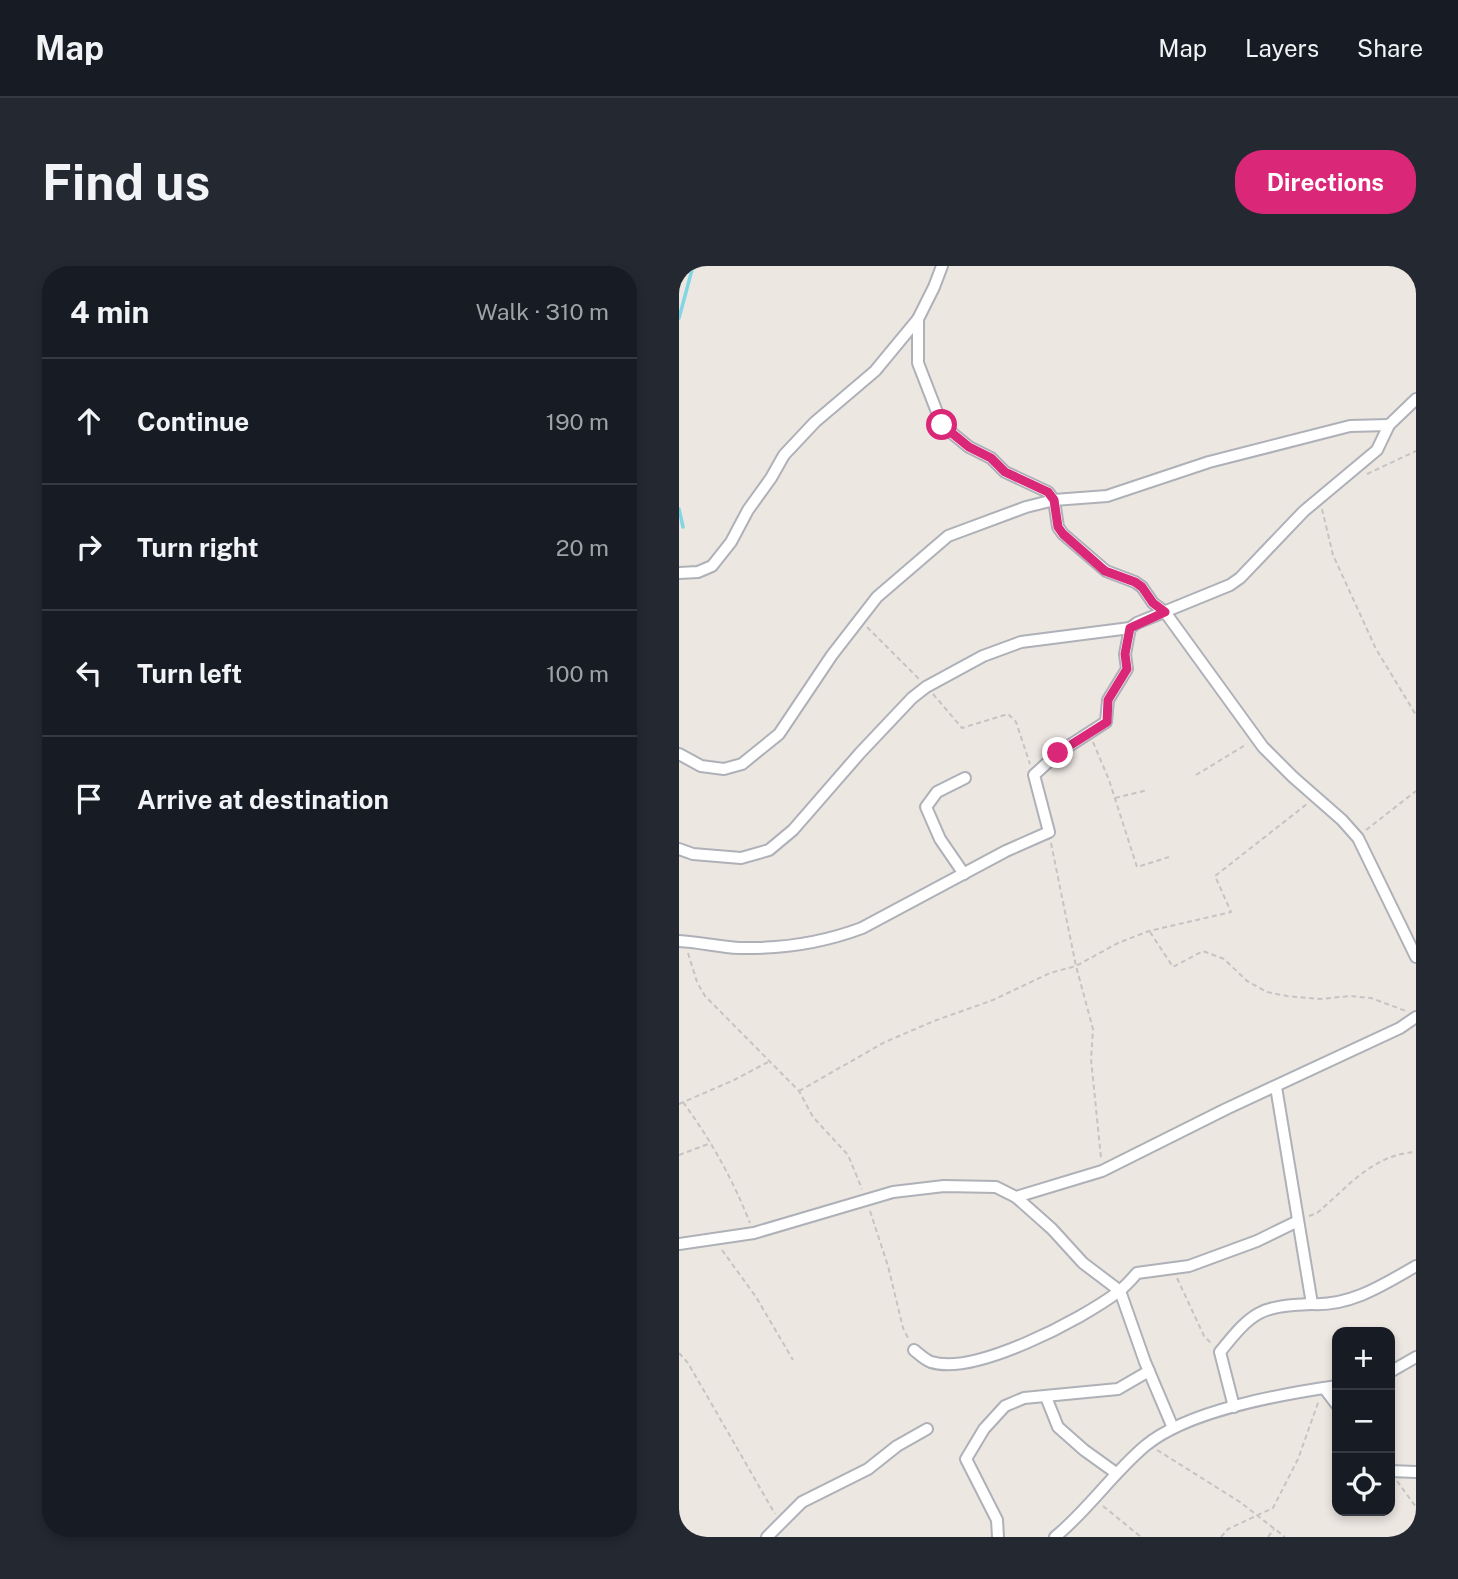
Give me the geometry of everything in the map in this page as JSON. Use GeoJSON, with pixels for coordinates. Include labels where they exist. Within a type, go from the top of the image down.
{"type":"FeatureCollection","features":[{"type":"Feature","properties":{"kind":"street"},"geometry":{"type":"LineString","coordinates":[[679,573],[698,572],[712,566],[731,542],[748,510],[784,455],[815,422],[880,366],[918,319],[941,266]]}},
{"type":"Feature","properties":{"kind":"street"},"geometry":{"type":"LineString","coordinates":[[918,319],[918,363],[942,425],[969,447],[991,458],[1005,472],[1048,492],[1054,500],[1058,527],[1063,534],[1105,571],[1142,587],[1153,603],[1165,612],[1257,738],[1293,777],[1358,838],[1416,957]]}},
{"type":"Feature","properties":{"kind":"street"},"geometry":{"type":"LineString","coordinates":[[679,849],[693,854],[741,858],[769,850],[793,830],[912,698],[926,687],[983,656],[1021,642],[1130,628],[1230,585],[1320,497],[1377,450],[1389,425],[1416,399]]}},
{"type":"Feature","properties":{"kind":"street"},"geometry":{"type":"LineString","coordinates":[[679,754],[701,766],[724,769],[742,764],[779,734],[832,655],[877,597],[948,536],[1026,507],[1054,500],[1107,496],[1209,462],[1350,426],[1389,425]]}},
{"type":"Feature","properties":{"kind":"street"},"geometry":{"type":"LineString","coordinates":[[682,941],[737,948],[787,947],[836,938],[862,928],[1006,851],[1049,832],[1034,775],[1058,753],[1107,722],[1108,700],[1127,669],[1125,654],[1130,628]]}},
{"type":"Feature","properties":{"kind":"street"},"geometry":{"type":"LineString","coordinates":[[964,874],[940,839],[926,807],[937,792],[965,778]]}},
{"type":"Feature","properties":{"kind":"street"},"geometry":{"type":"LineString","coordinates":[[1016,1198],[1103,1171],[1226,1109],[1400,1028],[1416,1017]]}},
{"type":"Feature","properties":{"kind":"street"},"geometry":{"type":"LineString","coordinates":[[1276,1087],[1312,1304]]}},
{"type":"Feature","properties":{"kind":"street"},"geometry":{"type":"LineString","coordinates":[[679,1244],[754,1233],[893,1192],[944,1186],[996,1187],[1016,1198],[1052,1229],[1083,1264],[1106,1278],[1120,1291],[1173,1428]]}},
{"type":"Feature","properties":{"kind":"street"},"geometry":{"type":"LineString","coordinates":[[914,1350],[929,1362],[945,1364],[976,1360],[1036,1341],[1120,1291],[1136,1273],[1189,1266],[1257,1241],[1298,1221]]}},
{"type":"Feature","properties":{"kind":"street"},"geometry":{"type":"LineString","coordinates":[[1234,1407],[1220,1352],[1258,1311],[1282,1305],[1327,1305],[1354,1299],[1416,1266]]}},
{"type":"Feature","properties":{"kind":"street"},"geometry":{"type":"LineString","coordinates":[[1395,1369],[1416,1357]]}},
{"type":"Feature","properties":{"kind":"street"},"geometry":{"type":"LineString","coordinates":[[998,1537],[997,1520],[966,1459],[983,1429],[1005,1406],[1024,1398],[1118,1389],[1149,1371]]}},
{"type":"Feature","properties":{"kind":"street"},"geometry":{"type":"LineString","coordinates":[[1055,1537],[1147,1444],[1173,1428],[1234,1407],[1332,1387]]}},
{"type":"Feature","properties":{"kind":"street"},"geometry":{"type":"LineString","coordinates":[[1324,1388],[1332,1398]]}},
{"type":"Feature","properties":{"kind":"street"},"geometry":{"type":"LineString","coordinates":[[1046,1397],[1058,1427],[1083,1450],[1116,1473]]}},
{"type":"Feature","properties":{"kind":"street"},"geometry":{"type":"LineString","coordinates":[[767,1537],[802,1502],[868,1469],[897,1446],[927,1429]]}},
{"type":"Feature","properties":{"kind":"street"},"geometry":{"type":"LineString","coordinates":[[1395,1471],[1416,1472]]}},
{"type":"Feature","properties":{"kind":"path"},"geometry":{"type":"LineString","coordinates":[[1367,474],[1416,451]]}},
{"type":"Feature","properties":{"kind":"path"},"geometry":{"type":"LineString","coordinates":[[1320,497],[1333,555],[1376,649],[1416,715]]}},
{"type":"Feature","properties":{"kind":"path"},"geometry":{"type":"LineString","coordinates":[[860,620],[962,728],[1009,714],[1016,722],[1034,775]]}},
{"type":"Feature","properties":{"kind":"path"},"geometry":{"type":"LineString","coordinates":[[1089,735],[1109,780],[1137,867],[1169,857]]}},
{"type":"Feature","properties":{"kind":"path"},"geometry":{"type":"LineString","coordinates":[[1196,775],[1257,738]]}},
{"type":"Feature","properties":{"kind":"path"},"geometry":{"type":"LineString","coordinates":[[1114,798],[1148,790]]}},
{"type":"Feature","properties":{"kind":"path"},"geometry":{"type":"LineString","coordinates":[[1358,838],[1416,791]]}},
{"type":"Feature","properties":{"kind":"path"},"geometry":{"type":"LineString","coordinates":[[799,1091],[885,1042],[993,1000],[1050,973],[1076,966],[1118,943],[1149,931],[1231,912],[1215,876],[1299,813],[1315,796]]}},
{"type":"Feature","properties":{"kind":"path"},"geometry":{"type":"LineString","coordinates":[[1049,832],[1076,966],[1093,1029],[1091,1059],[1103,1171]]}},
{"type":"Feature","properties":{"kind":"path"},"geometry":{"type":"LineString","coordinates":[[1149,931],[1173,967],[1203,951],[1224,959],[1247,981],[1267,992],[1320,999],[1350,996],[1371,998],[1405,1011],[1416,1010]]}},
{"type":"Feature","properties":{"kind":"path"},"geometry":{"type":"LineString","coordinates":[[682,941],[705,996],[799,1091],[813,1116],[848,1155],[888,1266],[903,1328],[914,1350]]}},
{"type":"Feature","properties":{"kind":"path"},"geometry":{"type":"LineString","coordinates":[[679,1104],[770,1061]]}},
{"type":"Feature","properties":{"kind":"path"},"geometry":{"type":"LineString","coordinates":[[683,1102],[712,1142],[734,1183],[754,1233]]}},
{"type":"Feature","properties":{"kind":"path"},"geometry":{"type":"LineString","coordinates":[[679,1155],[712,1142]]}},
{"type":"Feature","properties":{"kind":"path"},"geometry":{"type":"LineString","coordinates":[[1298,1221],[1317,1213],[1375,1163],[1404,1153],[1416,1152]]}},
{"type":"Feature","properties":{"kind":"path"},"geometry":{"type":"LineString","coordinates":[[713,1238],[756,1297],[793,1360]]}},
{"type":"Feature","properties":{"kind":"path"},"geometry":{"type":"LineString","coordinates":[[1172,1268],[1204,1336],[1220,1352]]}},
{"type":"Feature","properties":{"kind":"path"},"geometry":{"type":"LineString","coordinates":[[679,1353],[688,1363],[780,1523]]}},
{"type":"Feature","properties":{"kind":"path"},"geometry":{"type":"LineString","coordinates":[[1221,1537],[1228,1529],[1273,1508],[1298,1459],[1324,1388]]}},
{"type":"Feature","properties":{"kind":"path"},"geometry":{"type":"LineString","coordinates":[[1147,1444],[1259,1514],[1285,1537]]}},
{"type":"Feature","properties":{"kind":"path"},"geometry":{"type":"LineString","coordinates":[[1395,1478],[1416,1507]]}},
{"type":"Feature","properties":{"kind":"path"},"geometry":{"type":"LineString","coordinates":[[1094,1499],[1141,1537]]}},
{"type":"Feature","properties":{"kind":"path"},"geometry":{"type":"LineString","coordinates":[[1268,1537],[1275,1528]]}},
{"type":"Feature","properties":{"kind":"waterway"},"geometry":{"type":"LineString","coordinates":[[679,318],[693,266]]}},
{"type":"Feature","properties":{"kind":"waterway"},"geometry":{"type":"LineString","coordinates":[[679,509],[683,527]]}},
{"type":"Feature","properties":{"kind":"route"},"geometry":{"type":"LineString","coordinates":[[942,425],[969,447],[991,458],[1005,472],[1048,492],[1054,500],[1058,527],[1063,534],[1105,571],[1142,587],[1153,603],[1165,612],[1130,628],[1125,654],[1127,669],[1108,700],[1107,722],[1058,753]]}}]}
